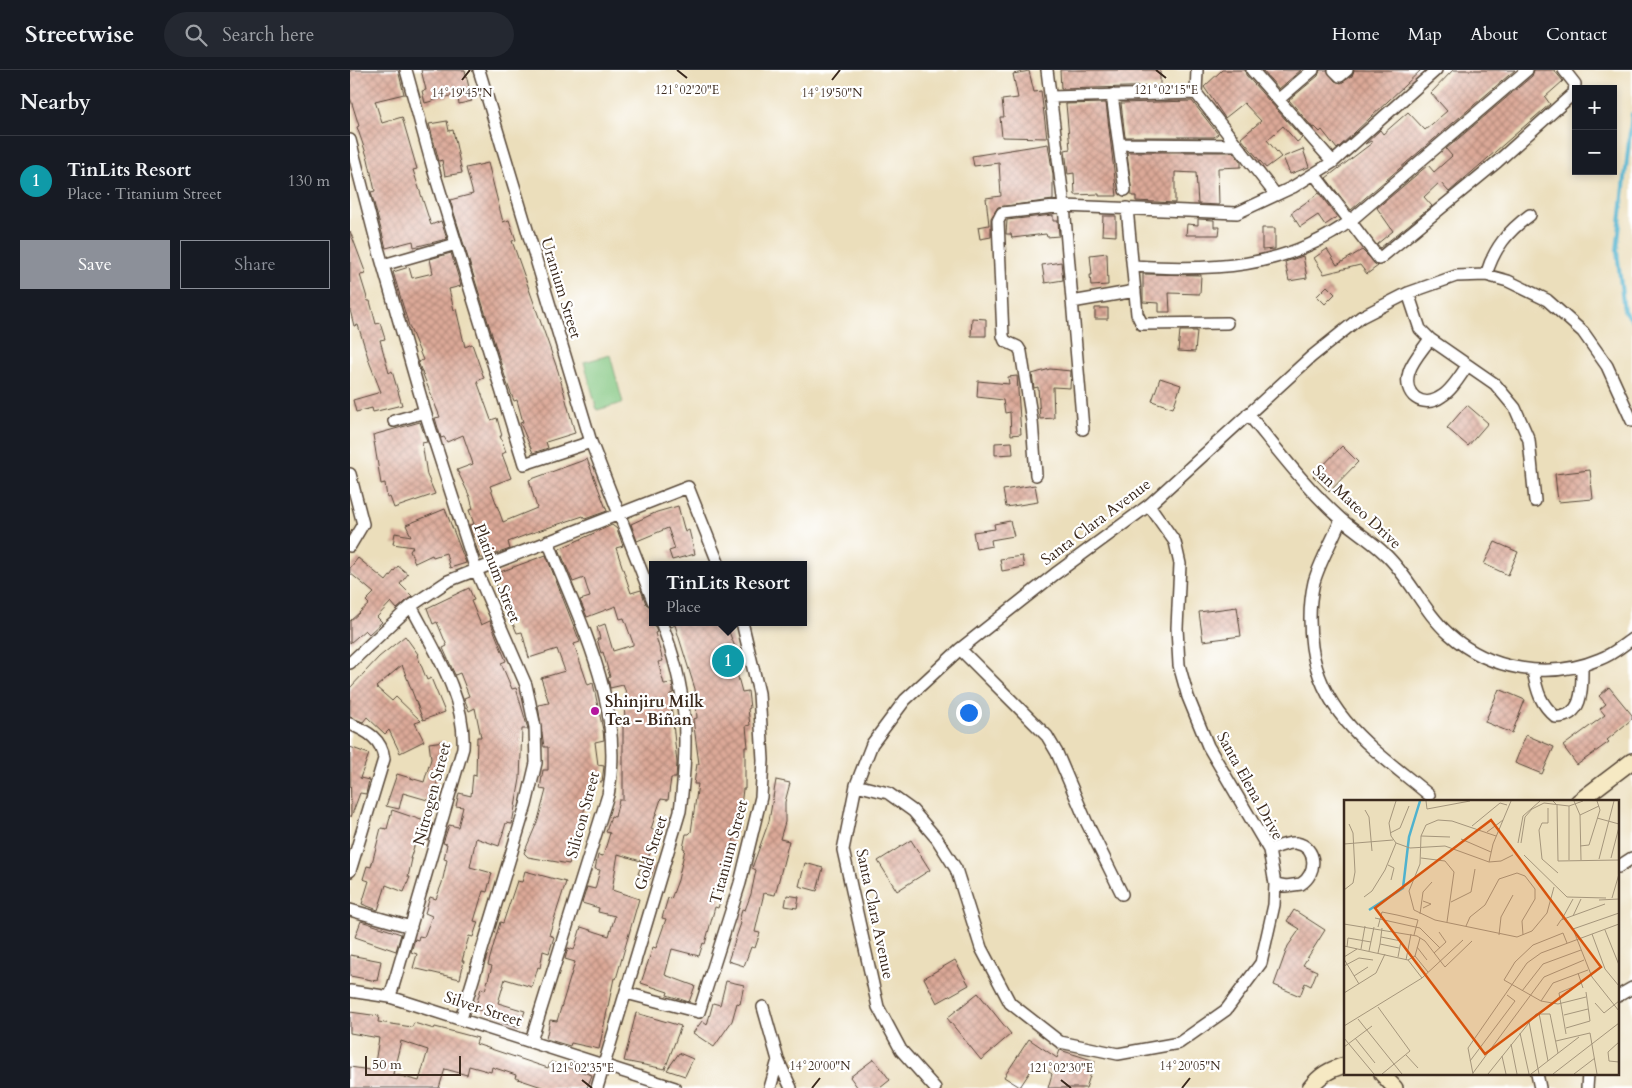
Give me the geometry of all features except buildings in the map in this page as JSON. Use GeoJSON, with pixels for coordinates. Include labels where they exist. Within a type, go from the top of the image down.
{"type":"FeatureCollection","features":[{"type":"Feature","properties":{"kind":"street"},"geometry":{"type":"LineString","coordinates":[[406,70],[456,244],[524,464],[592,442]]}},
{"type":"Feature","properties":{"kind":"street","name":"Uranium Street"},"geometry":{"type":"LineString","coordinates":[[479,70],[592,442],[619,513]]}},
{"type":"Feature","properties":{"kind":"street"},"geometry":{"type":"LineString","coordinates":[[1047,70],[1064,206],[1084,429]]}},
{"type":"Feature","properties":{"kind":"street"},"geometry":{"type":"LineString","coordinates":[[1197,70],[1196,93],[1276,195]]}},
{"type":"Feature","properties":{"kind":"street"},"geometry":{"type":"LineString","coordinates":[[1252,70],[1333,162]]}},
{"type":"Feature","properties":{"kind":"street"},"geometry":{"type":"LineString","coordinates":[[1279,99],[1313,70]]}},
{"type":"Feature","properties":{"kind":"street"},"geometry":{"type":"LineString","coordinates":[[1334,70],[1340,76],[1347,70]]}},
{"type":"Feature","properties":{"kind":"street"},"geometry":{"type":"LineString","coordinates":[[1036,475],[1032,422],[1021,352],[1018,347],[1007,343],[1003,336],[999,217],[1004,212],[1064,206],[1237,213],[1276,195],[1333,162],[1436,70]]}},
{"type":"Feature","properties":{"kind":"street"},"geometry":{"type":"LineString","coordinates":[[1133,266],[1193,270],[1256,263],[1306,248],[1328,238],[1527,70]]}},
{"type":"Feature","properties":{"kind":"street"},"geometry":{"type":"LineString","coordinates":[[1314,174],[1379,259],[1497,162],[1574,93],[1575,84],[1564,70]]}},
{"type":"Feature","properties":{"kind":"street"},"geometry":{"type":"LineString","coordinates":[[1051,97],[1196,93]]}},
{"type":"Feature","properties":{"kind":"street"},"geometry":{"type":"LineString","coordinates":[[1112,95],[1125,190]]}},
{"type":"Feature","properties":{"kind":"street","name":"Platinum Street"},"geometry":{"type":"LineString","coordinates":[[350,140],[425,412],[476,570],[526,685],[535,727],[536,764],[526,805],[461,1018]]}},
{"type":"Feature","properties":{"kind":"street"},"geometry":{"type":"LineString","coordinates":[[1119,144],[1237,145]]}},
{"type":"Feature","properties":{"kind":"street"},"geometry":{"type":"LineString","coordinates":[[1127,208],[1135,291],[1138,314],[1142,324],[1227,323]]}},
{"type":"Feature","properties":{"kind":"street"},"geometry":{"type":"LineString","coordinates":[[1486,275],[1491,257],[1500,243],[1514,226],[1530,215]]}},
{"type":"Feature","properties":{"kind":"street"},"geometry":{"type":"LineString","coordinates":[[383,265],[456,244]]}},
{"type":"Feature","properties":{"kind":"street","name":"Santa Clara Avenue"},"geometry":{"type":"LineString","coordinates":[[935,1088],[901,1050],[878,1007],[843,850],[856,785],[872,744],[905,700],[960,649],[1055,574],[1149,505],[1311,357],[1361,317],[1408,293],[1456,276],[1486,275],[1508,281],[1547,300],[1583,332],[1607,366],[1632,421]]}},
{"type":"Feature","properties":{"kind":"street"},"geometry":{"type":"LineString","coordinates":[[1072,302],[1135,291]]}},
{"type":"Feature","properties":{"kind":"street"},"geometry":{"type":"LineString","coordinates":[[1408,293],[1420,330],[1467,366],[1495,384],[1514,408],[1529,440],[1535,502]]}},
{"type":"Feature","properties":{"kind":"street"},"geometry":{"type":"LineString","coordinates":[[1430,339],[1409,371],[1407,384],[1411,395],[1419,401],[1434,401],[1444,395],[1467,366]]}},
{"type":"Feature","properties":{"kind":"street"},"geometry":{"type":"LineString","coordinates":[[394,421],[425,412]]}},
{"type":"Feature","properties":{"kind":"street","name":"San Mateo Drive"},"geometry":{"type":"LineString","coordinates":[[1248,414],[1312,491],[1341,519],[1385,554],[1449,634],[1476,652],[1497,662],[1533,671],[1554,671],[1582,666],[1602,659],[1632,639]]}},
{"type":"Feature","properties":{"kind":"street"},"geometry":{"type":"LineString","coordinates":[[350,474],[363,524],[351,543]]}},
{"type":"Feature","properties":{"kind":"street"},"geometry":{"type":"LineString","coordinates":[[350,663],[411,606],[448,581],[688,486],[717,561]]}},
{"type":"Feature","properties":{"kind":"street","name":"Santa Elena Drive"},"geometry":{"type":"LineString","coordinates":[[856,785],[888,793],[913,811],[937,839],[956,869],[981,948],[1010,1003],[1060,1042],[1118,1054],[1179,1043],[1226,1010],[1261,963],[1274,905],[1275,884],[1269,850],[1208,746],[1188,697],[1179,665],[1177,628],[1180,564],[1175,542],[1149,505]]}},
{"type":"Feature","properties":{"kind":"street"},"geometry":{"type":"LineString","coordinates":[[619,513],[649,591]]}},
{"type":"Feature","properties":{"kind":"street"},"geometry":{"type":"LineString","coordinates":[[1341,519],[1314,582],[1310,606],[1308,622],[1318,676],[1330,702],[1350,728],[1429,795]]}},
{"type":"Feature","properties":{"kind":"street","name":"Silicon Street"},"geometry":{"type":"LineString","coordinates":[[531,1041],[608,795],[612,775],[613,752],[609,707],[587,640],[548,541]]}},
{"type":"Feature","properties":{"kind":"street","name":"Nitrogen Street"},"geometry":{"type":"LineString","coordinates":[[390,997],[459,765],[464,731],[454,689],[411,606]]}},
{"type":"Feature","properties":{"kind":"street","name":"Gold Street"},"geometry":{"type":"LineString","coordinates":[[597,1088],[680,811],[685,774],[683,691],[674,653],[664,626]]}},
{"type":"Feature","properties":{"kind":"street","name":"Titanium Street"},"geometry":{"type":"LineString","coordinates":[[626,993],[699,1012],[737,892],[761,797],[763,760],[759,693],[743,626]]}},
{"type":"Feature","properties":{"kind":"street"},"geometry":{"type":"LineString","coordinates":[[960,649],[1047,736],[1057,753],[1086,821],[1122,894]]}},
{"type":"Feature","properties":{"kind":"street"},"geometry":{"type":"LineString","coordinates":[[1533,671],[1538,696],[1546,710],[1556,717],[1565,717],[1576,709],[1582,694],[1582,666]]}},
{"type":"Feature","properties":{"kind":"street"},"geometry":{"type":"LineString","coordinates":[[350,724],[361,728],[378,741],[383,749],[384,759],[350,871]]}},
{"type":"Feature","properties":{"kind":"street"},"geometry":{"type":"LineString","coordinates":[[1581,800],[1632,761]]}},
{"type":"Feature","properties":{"kind":"street"},"geometry":{"type":"LineString","coordinates":[[1269,850],[1294,843],[1306,848],[1313,860],[1311,873],[1301,884],[1286,886],[1275,884]]}},
{"type":"Feature","properties":{"kind":"street"},"geometry":{"type":"LineString","coordinates":[[1620,867],[1632,858]]}},
{"type":"Feature","properties":{"kind":"street"},"geometry":{"type":"LineString","coordinates":[[350,910],[411,927]]}},
{"type":"Feature","properties":{"kind":"street"},"geometry":{"type":"LineString","coordinates":[[1620,995],[1632,988]]}},
{"type":"Feature","properties":{"kind":"street","name":"Silver Street"},"geometry":{"type":"LineString","coordinates":[[350,991],[390,997],[461,1018],[675,1088]]}},
{"type":"Feature","properties":{"kind":"street"},"geometry":{"type":"LineString","coordinates":[[763,1007],[778,1060],[791,1088]]}},
{"type":"Feature","properties":{"kind":"street"},"geometry":{"type":"LineString","coordinates":[[770,1088],[778,1060]]}},
{"type":"Feature","properties":{"kind":"street"},"geometry":{"type":"LineString","coordinates":[[1310,1088],[1317,1078],[1332,1069],[1344,1066]]}},
{"type":"Feature","properties":{"kind":"street"},"geometry":{"type":"LineString","coordinates":[[1384,1076],[1395,1088]]}},
{"type":"Feature","properties":{"kind":"green space"},"geometry":{"type":"Polygon","coordinates":[[[610,355],[623,403],[597,410],[584,362],[610,355]]]}},
{"type":"Feature","properties":{"kind":"waterway"},"geometry":{"type":"LineString","coordinates":[[1632,114],[1617,251],[1624,311],[1632,320]]}},
{"type":"Feature","properties":{"kind":"place","name":"TinLits Resort"},"geometry":{"type":"Point","coordinates":[728,661]}},
{"type":"Feature","properties":{"kind":"place","name":"Shinjiru Milk Tea - Biñan"},"geometry":{"type":"Point","coordinates":[595,711]}}]}
